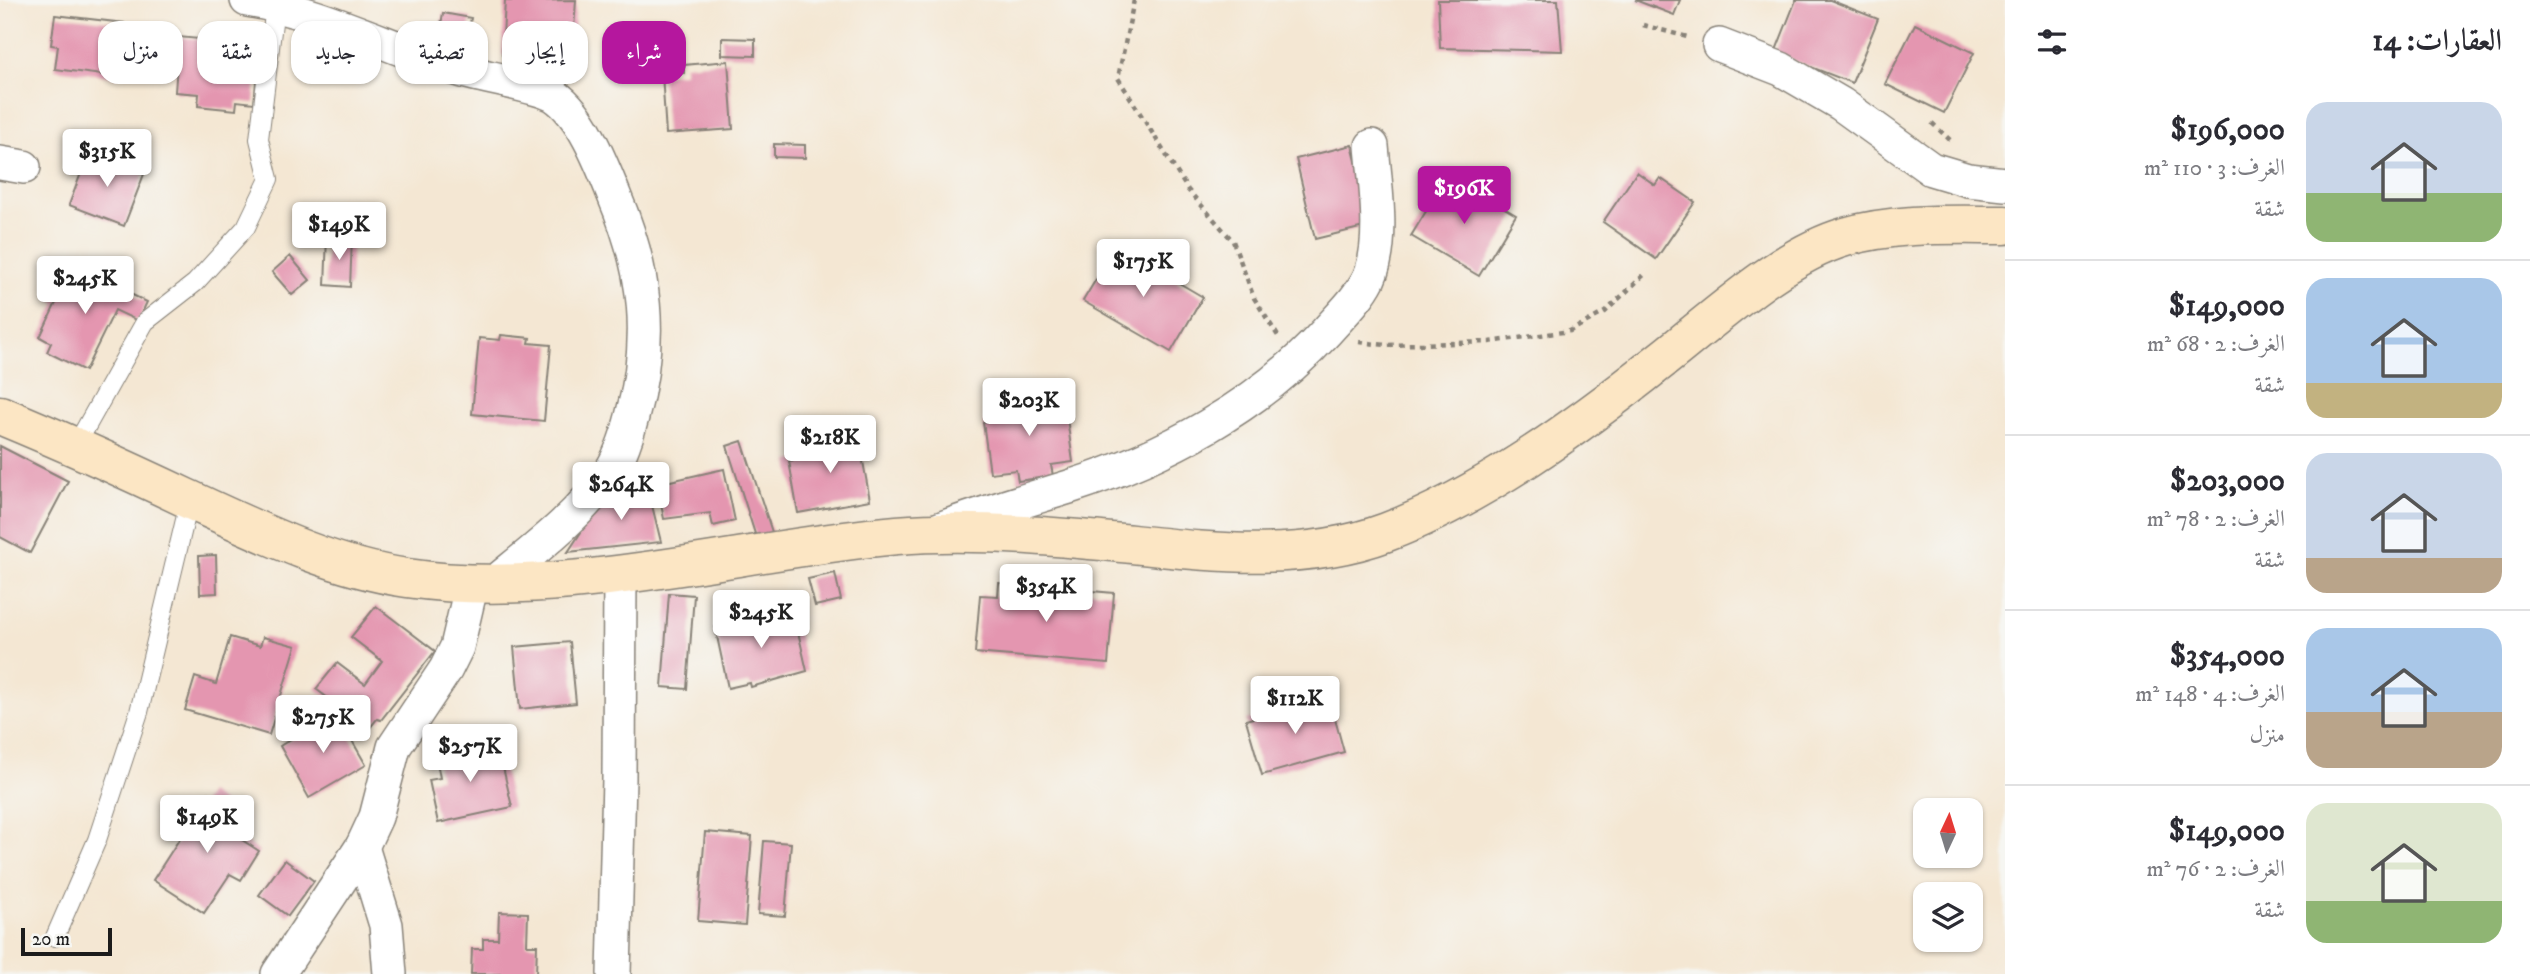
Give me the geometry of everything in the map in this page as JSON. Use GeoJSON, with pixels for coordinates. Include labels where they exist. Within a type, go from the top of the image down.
{"type":"FeatureCollection","features":[{"type":"Feature","properties":{"kind":"street"},"geometry":{"type":"LineString","coordinates":[[261,3],[461,70],[553,94],[573,117],[597,153],[628,227],[642,282],[646,343],[639,389],[626,437],[610,473],[578,512],[482,584],[446,669],[394,747],[376,817],[362,847],[278,974]]}},
{"type":"Feature","properties":{"kind":"street"},"geometry":{"type":"LineString","coordinates":[[1719,46],[1781,69],[1841,104],[1931,169],[1968,180],[2005,184]]}},
{"type":"Feature","properties":{"kind":"street"},"geometry":{"type":"LineString","coordinates":[[925,535],[996,507],[1070,486],[1173,443],[1253,399],[1296,363],[1352,303],[1369,276],[1376,238],[1377,200],[1372,146]]}},
{"type":"Feature","properties":{"kind":"street"},"geometry":{"type":"LineString","coordinates":[[0,415],[190,499],[233,521],[321,555],[404,578],[482,584],[620,573],[899,535],[1079,539],[1247,554],[1331,547],[1387,532],[1452,500],[1564,434],[1714,317],[1795,261],[1843,237],[1915,226],[2005,225]]}},
{"type":"Feature","properties":{"kind":"street"},"geometry":{"type":"LineString","coordinates":[[614,974],[620,779],[620,573]]}},
{"type":"Feature","properties":{"kind":"street"},"geometry":{"type":"LineString","coordinates":[[362,847],[386,925],[390,974]]}},
{"type":"Feature","properties":{"kind":"lane"},"geometry":{"type":"LineString","coordinates":[[75,447],[145,322],[195,283],[246,227],[269,179],[259,139],[261,3]]}},
{"type":"Feature","properties":{"kind":"lane"},"geometry":{"type":"LineString","coordinates":[[55,937],[97,840],[139,712],[190,499]]}},
{"type":"Feature","properties":{"kind":"path"},"geometry":{"type":"LineString","coordinates":[[1133,0],[1118,78],[1188,190],[1233,241],[1254,298],[1296,363]]}},
{"type":"Feature","properties":{"kind":"path"},"geometry":{"type":"LineString","coordinates":[[1643,25],[1719,46]]}},
{"type":"Feature","properties":{"kind":"path"},"geometry":{"type":"LineString","coordinates":[[1321,337],[1386,345],[1489,342],[1570,331],[1605,312],[1647,272]]}},
{"type":"Feature","properties":{"kind":"building"},"geometry":{"type":"Polygon","coordinates":[[[576,0],[575,21],[504,21],[505,1],[576,0]]]}},
{"type":"Feature","properties":{"kind":"building"},"geometry":{"type":"Polygon","coordinates":[[[1438,0],[1558,0],[1562,51],[1440,48],[1438,0]]]}},
{"type":"Feature","properties":{"kind":"building"},"geometry":{"type":"Polygon","coordinates":[[[1635,0],[1680,0],[1674,15],[1635,0]]]}},
{"type":"Feature","properties":{"kind":"building"},"geometry":{"type":"Polygon","coordinates":[[[1796,0],[1830,0],[1878,19],[1852,83],[1775,53],[1796,0]]]}},
{"type":"Feature","properties":{"kind":"building"},"geometry":{"type":"Polygon","coordinates":[[[443,13],[471,18],[470,21],[442,21],[443,13]]]}},
{"type":"Feature","properties":{"kind":"building"},"geometry":{"type":"Polygon","coordinates":[[[55,15],[107,21],[98,21],[98,75],[55,69],[58,46],[51,45],[55,15]]]}},
{"type":"Feature","properties":{"kind":"building"},"geometry":{"type":"Polygon","coordinates":[[[1915,24],[1974,53],[1944,113],[1885,84],[1915,24]]]}},
{"type":"Feature","properties":{"kind":"building"},"geometry":{"type":"Polygon","coordinates":[[[183,37],[197,39],[197,84],[256,84],[254,103],[237,101],[236,110],[198,106],[199,94],[175,92],[176,84],[183,84],[183,37]]]}},
{"type":"Feature","properties":{"kind":"building"},"geometry":{"type":"Polygon","coordinates":[[[722,38],[755,39],[755,56],[722,55],[722,38]]]}},
{"type":"Feature","properties":{"kind":"building"},"geometry":{"type":"Polygon","coordinates":[[[728,61],[733,129],[666,134],[663,84],[686,84],[686,65],[728,61]]]}},
{"type":"Feature","properties":{"kind":"building"},"geometry":{"type":"Polygon","coordinates":[[[774,144],[805,145],[805,158],[774,157],[774,144]]]}},
{"type":"Feature","properties":{"kind":"building"},"geometry":{"type":"Polygon","coordinates":[[[1352,145],[1372,225],[1315,239],[1296,159],[1352,145]]]}},
{"type":"Feature","properties":{"kind":"building"},"geometry":{"type":"Polygon","coordinates":[[[89,152],[107,159],[108,154],[122,159],[120,165],[144,174],[124,226],[69,205],[89,152]]]}},
{"type":"Feature","properties":{"kind":"building"},"geometry":{"type":"Polygon","coordinates":[[[1637,172],[1655,185],[1660,178],[1695,202],[1656,259],[1603,222],[1637,172]]]}},
{"type":"Feature","properties":{"kind":"building"},"geometry":{"type":"Polygon","coordinates":[[[1448,175],[1516,215],[1479,276],[1411,236],[1448,175]]]}},
{"type":"Feature","properties":{"kind":"building"},"geometry":{"type":"Polygon","coordinates":[[[327,237],[352,238],[350,287],[325,285],[327,237]]]}},
{"type":"Feature","properties":{"kind":"building"},"geometry":{"type":"Polygon","coordinates":[[[1116,246],[1203,297],[1171,352],[1083,301],[1116,246]]]}},
{"type":"Feature","properties":{"kind":"building"},"geometry":{"type":"Polygon","coordinates":[[[290,256],[310,280],[292,295],[272,272],[290,256]]]}},
{"type":"Feature","properties":{"kind":"building"},"geometry":{"type":"Polygon","coordinates":[[[71,265],[147,302],[138,321],[115,310],[85,371],[47,352],[51,343],[40,337],[56,303],[48,299],[53,288],[58,290],[71,265]]]}},
{"type":"Feature","properties":{"kind":"building"},"geometry":{"type":"Polygon","coordinates":[[[501,335],[530,338],[529,343],[551,345],[544,421],[472,414],[479,338],[500,340],[501,335]]]}},
{"type":"Feature","properties":{"kind":"building"},"geometry":{"type":"Polygon","coordinates":[[[1044,386],[1048,414],[1066,411],[1073,462],[1051,465],[1053,476],[1018,481],[1016,470],[990,473],[983,422],[1017,418],[1013,390],[1044,386]]]}},
{"type":"Feature","properties":{"kind":"building"},"geometry":{"type":"Polygon","coordinates":[[[858,434],[870,500],[798,513],[789,461],[816,456],[813,442],[858,434]]]}},
{"type":"Feature","properties":{"kind":"building"},"geometry":{"type":"Polygon","coordinates":[[[742,441],[772,532],[756,537],[727,446],[742,441]]]}},
{"type":"Feature","properties":{"kind":"building"},"geometry":{"type":"Polygon","coordinates":[[[0,446],[68,481],[30,553],[0,537],[0,446]]]}},
{"type":"Feature","properties":{"kind":"building"},"geometry":{"type":"Polygon","coordinates":[[[724,469],[735,521],[713,526],[710,513],[664,519],[657,484],[724,469]]]}},
{"type":"Feature","properties":{"kind":"building"},"geometry":{"type":"Polygon","coordinates":[[[645,477],[661,542],[568,552],[599,505],[645,477]]]}},
{"type":"Feature","properties":{"kind":"building"},"geometry":{"type":"Polygon","coordinates":[[[216,555],[217,593],[200,594],[199,556],[216,555]]]}},
{"type":"Feature","properties":{"kind":"building"},"geometry":{"type":"Polygon","coordinates":[[[835,573],[841,600],[815,606],[808,579],[835,573]]]}},
{"type":"Feature","properties":{"kind":"building"},"geometry":{"type":"Polygon","coordinates":[[[999,583],[1114,593],[1108,664],[975,653],[980,595],[998,596],[999,583]]]}},
{"type":"Feature","properties":{"kind":"building"},"geometry":{"type":"Polygon","coordinates":[[[669,593],[694,595],[687,689],[662,687],[669,593]]]}},
{"type":"Feature","properties":{"kind":"building"},"geometry":{"type":"Polygon","coordinates":[[[376,606],[435,651],[381,720],[377,719],[369,729],[316,689],[337,663],[365,684],[382,661],[351,637],[376,606]]]}},
{"type":"Feature","properties":{"kind":"building"},"geometry":{"type":"Polygon","coordinates":[[[793,610],[807,671],[751,687],[750,683],[728,688],[715,627],[793,610]]]}},
{"type":"Feature","properties":{"kind":"building"},"geometry":{"type":"Polygon","coordinates":[[[230,637],[260,646],[263,637],[296,646],[269,735],[185,710],[195,677],[216,684],[230,637]]]}},
{"type":"Feature","properties":{"kind":"building"},"geometry":{"type":"Polygon","coordinates":[[[570,642],[576,703],[520,709],[514,647],[570,642]]]}},
{"type":"Feature","properties":{"kind":"building"},"geometry":{"type":"Polygon","coordinates":[[[1329,697],[1344,752],[1262,775],[1246,720],[1329,697]]]}},
{"type":"Feature","properties":{"kind":"building"},"geometry":{"type":"Polygon","coordinates":[[[335,711],[366,765],[309,798],[280,746],[335,711]]]}},
{"type":"Feature","properties":{"kind":"building"},"geometry":{"type":"Polygon","coordinates":[[[498,745],[512,807],[438,823],[429,780],[440,778],[436,757],[498,745]]]}},
{"type":"Feature","properties":{"kind":"building"},"geometry":{"type":"Polygon","coordinates":[[[209,793],[248,819],[236,836],[259,851],[241,880],[230,874],[204,913],[153,880],[209,793]]]}},
{"type":"Feature","properties":{"kind":"building"},"geometry":{"type":"Polygon","coordinates":[[[705,832],[752,836],[745,925],[698,921],[705,832]]]}},
{"type":"Feature","properties":{"kind":"building"},"geometry":{"type":"Polygon","coordinates":[[[764,841],[791,843],[785,916],[758,914],[764,841]]]}},
{"type":"Feature","properties":{"kind":"building"},"geometry":{"type":"Polygon","coordinates":[[[285,860],[314,881],[288,916],[259,895],[285,860]]]}},
{"type":"Feature","properties":{"kind":"building"},"geometry":{"type":"Polygon","coordinates":[[[499,912],[528,913],[527,945],[537,945],[536,974],[471,974],[472,949],[483,949],[483,939],[498,939],[499,912]]]}}]}
